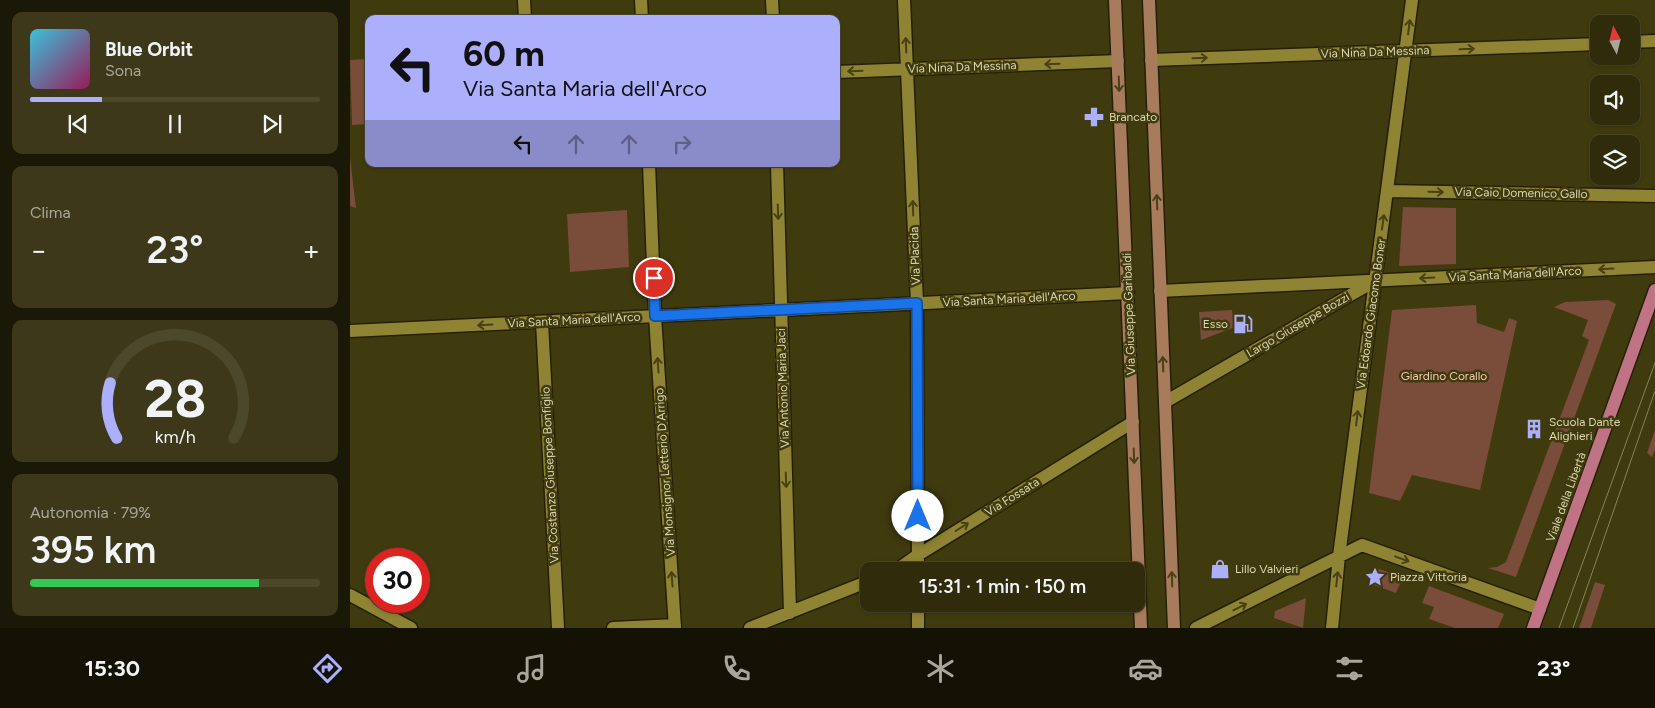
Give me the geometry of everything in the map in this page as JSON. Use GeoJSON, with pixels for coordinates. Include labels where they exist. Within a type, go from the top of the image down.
{"type":"FeatureCollection","features":[{"type":"Feature","properties":{"kind":"main road","name":"Via Giuseppe Garibaldi"},"geometry":{"type":"LineString","coordinates":[[1115,0],[1141,628]]}},
{"type":"Feature","properties":{"kind":"main road"},"geometry":{"type":"LineString","coordinates":[[1148,0],[1174,628]]}},
{"type":"Feature","properties":{"kind":"main road","name":"Viale della Libertà"},"geometry":{"type":"LineString","coordinates":[[1532,628],[1655,290]]}},
{"type":"Feature","properties":{"kind":"street"},"geometry":{"type":"LineString","coordinates":[[524,0],[525,15]]}},
{"type":"Feature","properties":{"kind":"street"},"geometry":{"type":"LineString","coordinates":[[640,0],[642,15]]}},
{"type":"Feature","properties":{"kind":"street"},"geometry":{"type":"LineString","coordinates":[[772,0],[773,15]]}},
{"type":"Feature","properties":{"kind":"street","name":"Via Placida"},"geometry":{"type":"LineString","coordinates":[[904,0],[917,303],[918,562]]}},
{"type":"Feature","properties":{"kind":"street","name":"Via Edoardo Giacomo Boner"},"geometry":{"type":"LineString","coordinates":[[1332,628],[1339,556],[1412,0]]}},
{"type":"Feature","properties":{"kind":"street"},"geometry":{"type":"LineString","coordinates":[[1640,42],[1655,41]]}},
{"type":"Feature","properties":{"kind":"street","name":"Via Nina Da Messina"},"geometry":{"type":"LineString","coordinates":[[1151,60],[1590,44]]}},
{"type":"Feature","properties":{"kind":"street","name":"Via Nina Da Messina"},"geometry":{"type":"LineString","coordinates":[[840,72],[1118,61]]}},
{"type":"Feature","properties":{"kind":"street","name":"Via Monsignor Letterio D'Arrigo"},"geometry":{"type":"LineString","coordinates":[[649,167],[655,316],[675,627]]}},
{"type":"Feature","properties":{"kind":"street","name":"Via Antonio Maria Jaci"},"geometry":{"type":"LineString","coordinates":[[777,167],[790,613]]}},
{"type":"Feature","properties":{"kind":"street","name":"Via Caio Domenico Gallo"},"geometry":{"type":"LineString","coordinates":[[1387,191],[1655,196]]}},
{"type":"Feature","properties":{"kind":"street","name":"Via Santa Maria dell'Arco"},"geometry":{"type":"LineString","coordinates":[[1375,281],[1655,267]]}},
{"type":"Feature","properties":{"kind":"street","name":"Largo Giuseppe Bozzi"},"geometry":{"type":"LineString","coordinates":[[1160,291],[1375,281]]}},
{"type":"Feature","properties":{"kind":"street","name":"Largo Giuseppe Bozzi"},"geometry":{"type":"LineString","coordinates":[[1165,402],[1375,281]]}},
{"type":"Feature","properties":{"kind":"street","name":"Via Santa Maria dell'Arco"},"geometry":{"type":"LineString","coordinates":[[350,331],[1128,293]]}},
{"type":"Feature","properties":{"kind":"street","name":"Via Costanzo Giuseppe Bonfiglio"},"geometry":{"type":"LineString","coordinates":[[542,322],[558,628]]}},
{"type":"Feature","properties":{"kind":"street","name":"Via Fossata"},"geometry":{"type":"LineString","coordinates":[[908,562],[1133,422]]}},
{"type":"Feature","properties":{"kind":"street"},"geometry":{"type":"LineString","coordinates":[[1196,628],[1362,545],[1540,609]]}},
{"type":"Feature","properties":{"kind":"street"},"geometry":{"type":"LineString","coordinates":[[750,628],[860,584]]}},
{"type":"Feature","properties":{"kind":"street"},"geometry":{"type":"LineString","coordinates":[[351,596],[411,628]]}},
{"type":"Feature","properties":{"kind":"street"},"geometry":{"type":"LineString","coordinates":[[918,612],[918,628]]}},
{"type":"Feature","properties":{"kind":"street"},"geometry":{"type":"LineString","coordinates":[[613,628],[675,627]]}},
{"type":"Feature","properties":{"kind":"green space"},"geometry":{"type":"Polygon","coordinates":[[[365,59],[365,124],[352,125],[350,60],[365,59]]]}},
{"type":"Feature","properties":{"kind":"green space"},"geometry":{"type":"Polygon","coordinates":[[[350,157],[356,208],[350,206],[350,157]]]}},
{"type":"Feature","properties":{"kind":"green space"},"geometry":{"type":"Polygon","coordinates":[[[1403,207],[1456,208],[1456,264],[1399,266],[1403,207]]]}},
{"type":"Feature","properties":{"kind":"green space"},"geometry":{"type":"Polygon","coordinates":[[[627,210],[629,267],[570,272],[567,214],[627,210]]]}},
{"type":"Feature","properties":{"kind":"green space"},"geometry":{"type":"Polygon","coordinates":[[[1608,300],[1616,304],[1516,577],[1488,568],[1497,567],[1506,562],[1589,340],[1582,336],[1588,320],[1554,307],[1565,302],[1608,300]]]}},
{"type":"Feature","properties":{"kind":"green space","name":"Giardino Corallo"},"geometry":{"type":"Polygon","coordinates":[[[1476,305],[1477,323],[1504,332],[1509,318],[1517,321],[1480,490],[1412,475],[1400,501],[1369,493],[1392,310],[1476,305]]]}},
{"type":"Feature","properties":{"kind":"green space"},"geometry":{"type":"Polygon","coordinates":[[[1232,310],[1235,327],[1201,340],[1199,312],[1232,310]]]}},
{"type":"Feature","properties":{"kind":"green space"},"geometry":{"type":"Polygon","coordinates":[[[1655,430],[1655,450],[1652,457],[1647,453],[1655,430]]]}},
{"type":"Feature","properties":{"kind":"green space"},"geometry":{"type":"Polygon","coordinates":[[[1379,569],[1403,577],[1396,593],[1371,584],[1379,569]]]}},
{"type":"Feature","properties":{"kind":"green space"},"geometry":{"type":"Polygon","coordinates":[[[1595,582],[1605,585],[1591,628],[1579,628],[1595,582]]]}},
{"type":"Feature","properties":{"kind":"green space"},"geometry":{"type":"Polygon","coordinates":[[[1429,586],[1504,614],[1498,628],[1455,628],[1429,619],[1434,607],[1422,603],[1429,586]]]}},
{"type":"Feature","properties":{"kind":"green space"},"geometry":{"type":"Polygon","coordinates":[[[1306,598],[1303,628],[1274,618],[1275,611],[1306,598]]]}},
{"type":"Feature","properties":{"kind":"tram line"},"geometry":{"type":"LineString","coordinates":[[1559,628],[1655,363]]}},
{"type":"Feature","properties":{"kind":"tram line"},"geometry":{"type":"LineString","coordinates":[[1573,628],[1655,391]]}},
{"type":"Feature","properties":{"kind":"place","name":"Brancato"},"geometry":{"type":"Point","coordinates":[1094,117]}},
{"type":"Feature","properties":{"kind":"place","name":"Esso"},"geometry":{"type":"Point","coordinates":[1243,324]}},
{"type":"Feature","properties":{"kind":"place","name":"Scuola Dante Alighieri"},"geometry":{"type":"Point","coordinates":[1534,429]}},
{"type":"Feature","properties":{"kind":"place","name":"Lillo Valvieri"},"geometry":{"type":"Point","coordinates":[1220,569]}},
{"type":"Feature","properties":{"kind":"place","name":"Piazza Vittoria"},"geometry":{"type":"Point","coordinates":[1375,577]}},
{"type":"Feature","properties":{"kind":"route"},"geometry":{"type":"LineString","coordinates":[[654,278],[655,316],[917,303],[918,516]]}}]}
